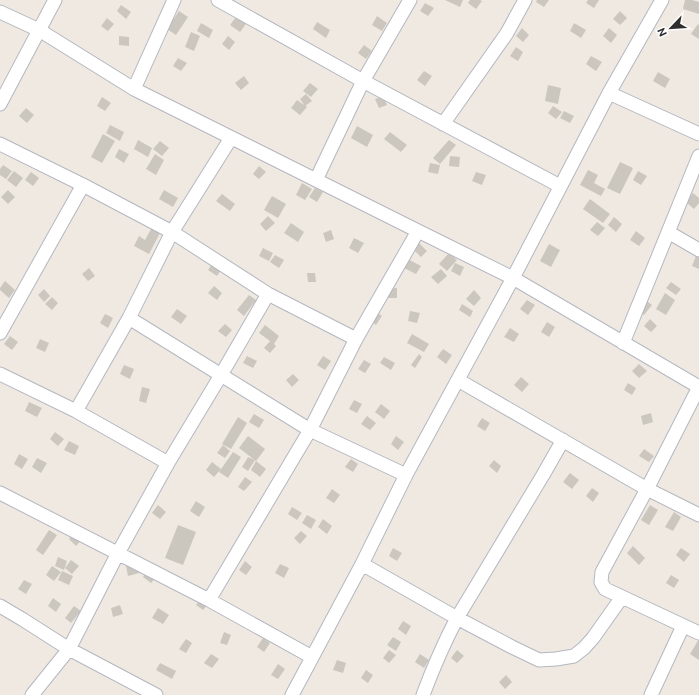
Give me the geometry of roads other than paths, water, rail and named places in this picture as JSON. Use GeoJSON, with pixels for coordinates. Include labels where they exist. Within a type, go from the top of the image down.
{"type":"FeatureCollection","features":[{"type":"Feature","properties":{"kind":"street"},"geometry":{"type":"LineString","coordinates":[[0,104],[55,0]]}},
{"type":"Feature","properties":{"kind":"street"},"geometry":{"type":"LineString","coordinates":[[134,89],[174,0]]}},
{"type":"Feature","properties":{"kind":"street"},"geometry":{"type":"LineString","coordinates":[[218,0],[363,81],[560,186]]}},
{"type":"Feature","properties":{"kind":"street"},"geometry":{"type":"LineString","coordinates":[[316,180],[363,81],[410,0]]}},
{"type":"Feature","properties":{"kind":"street"},"geometry":{"type":"LineString","coordinates":[[444,124],[507,33],[525,0]]}},
{"type":"Feature","properties":{"kind":"street"},"geometry":{"type":"LineString","coordinates":[[292,695],[362,564],[406,475],[513,278],[609,93],[660,1]]}},
{"type":"Feature","properties":{"kind":"street"},"geometry":{"type":"LineString","coordinates":[[0,12],[40,30],[134,89],[418,232],[513,278],[699,387],[647,489],[602,572],[601,582],[605,589],[622,598],[699,633]]}},
{"type":"Feature","properties":{"kind":"street"},"geometry":{"type":"LineString","coordinates":[[609,93],[699,134]]}},
{"type":"Feature","properties":{"kind":"street"},"geometry":{"type":"LineString","coordinates":[[76,411],[129,318],[172,232],[231,138]]}},
{"type":"Feature","properties":{"kind":"street"},"geometry":{"type":"LineString","coordinates":[[0,144],[83,185],[172,232],[268,294],[356,339]]}},
{"type":"Feature","properties":{"kind":"street"},"geometry":{"type":"LineString","coordinates":[[623,343],[699,156]]}},
{"type":"Feature","properties":{"kind":"street"},"geometry":{"type":"LineString","coordinates":[[0,334],[83,185]]}},
{"type":"Feature","properties":{"kind":"street"},"geometry":{"type":"LineString","coordinates":[[209,600],[310,430],[356,339],[418,232]]}},
{"type":"Feature","properties":{"kind":"street"},"geometry":{"type":"LineString","coordinates":[[668,232],[699,250]]}},
{"type":"Feature","properties":{"kind":"street"},"geometry":{"type":"LineString","coordinates":[[32,695],[70,649],[118,553],[168,463],[268,294]]}},
{"type":"Feature","properties":{"kind":"street"},"geometry":{"type":"LineString","coordinates":[[129,318],[310,430],[406,475]]}},
{"type":"Feature","properties":{"kind":"street"},"geometry":{"type":"LineString","coordinates":[[0,374],[76,411],[168,463]]}},
{"type":"Feature","properties":{"kind":"street"},"geometry":{"type":"LineString","coordinates":[[458,380],[647,489],[699,515]]}},
{"type":"Feature","properties":{"kind":"street"},"geometry":{"type":"LineString","coordinates":[[423,695],[431,672],[457,618],[563,440]]}},
{"type":"Feature","properties":{"kind":"street"},"geometry":{"type":"LineString","coordinates":[[0,493],[209,600],[312,658]]}},
{"type":"Feature","properties":{"kind":"street"},"geometry":{"type":"LineString","coordinates":[[362,564],[512,648],[539,660],[574,656],[593,638],[622,598]]}},
{"type":"Feature","properties":{"kind":"street"},"geometry":{"type":"LineString","coordinates":[[0,606],[70,649],[156,695]]}},
{"type":"Feature","properties":{"kind":"street"},"geometry":{"type":"LineString","coordinates":[[652,695],[682,626]]}}]}
